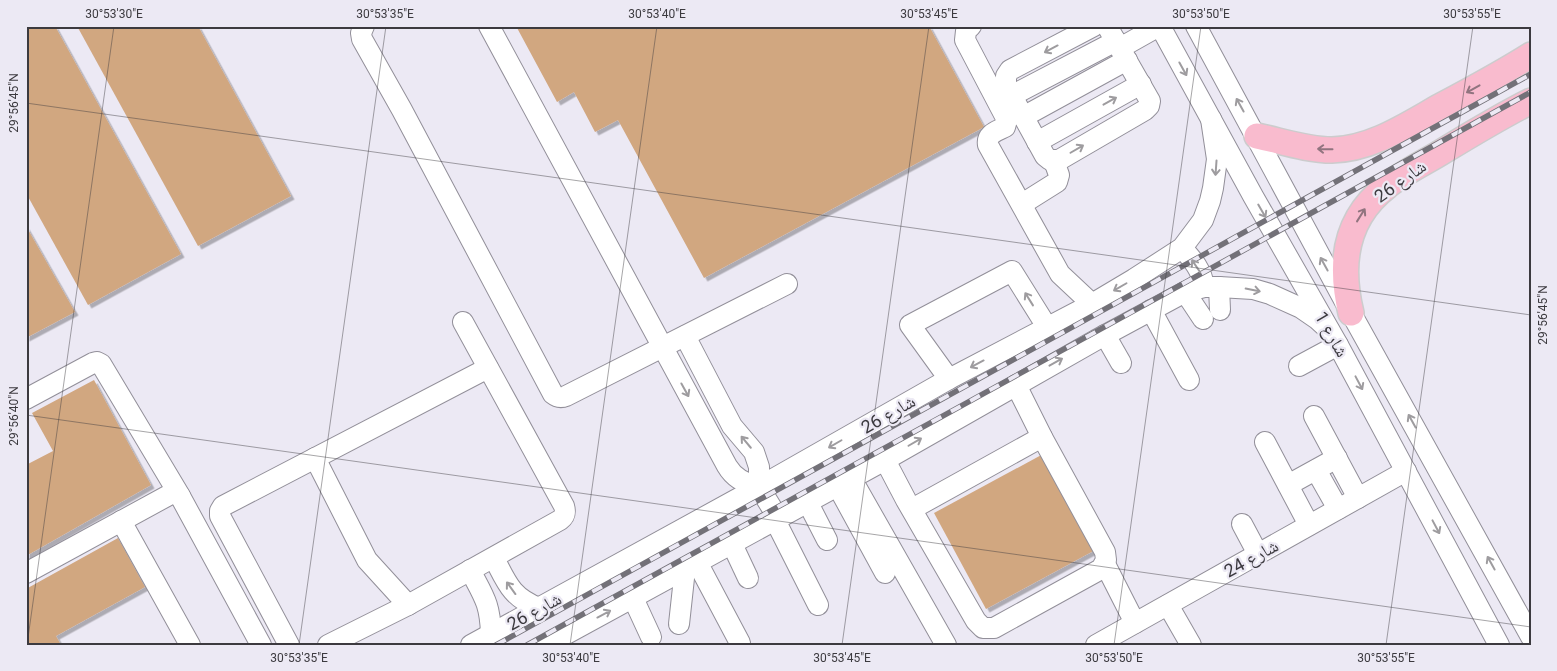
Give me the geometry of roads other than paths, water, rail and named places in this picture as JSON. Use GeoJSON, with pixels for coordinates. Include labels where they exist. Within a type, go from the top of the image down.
{"type":"FeatureCollection","features":[{"type":"Feature","properties":{"kind":"main road"},"geometry":{"type":"LineString","coordinates":[[1257,136],[1315,149],[1349,148],[1365,144],[1389,134],[1531,56]]}},
{"type":"Feature","properties":{"kind":"main road"},"geometry":{"type":"LineString","coordinates":[[1506,71],[1500,90],[1502,102],[1508,106],[1524,104]]}},
{"type":"Feature","properties":{"kind":"main road","name":"شارع 26"},"geometry":{"type":"LineString","coordinates":[[1351,313],[1346,293],[1346,252],[1356,223],[1369,203],[1399,177],[1524,104]]}},
{"type":"Feature","properties":{"kind":"street"},"geometry":{"type":"LineString","coordinates":[[364,26],[361,33],[362,39],[557,397],[561,398],[787,284]]}},
{"type":"Feature","properties":{"kind":"street"},"geometry":{"type":"LineString","coordinates":[[489,26],[731,473],[744,482],[759,487]]}},
{"type":"Feature","properties":{"kind":"street"},"geometry":{"type":"LineString","coordinates":[[971,26],[966,30],[965,40],[1007,120],[1005,127],[989,136],[987,140],[988,145],[1060,274],[1092,304]]}},
{"type":"Feature","properties":{"kind":"street"},"geometry":{"type":"LineString","coordinates":[[1094,26],[1010,70],[1006,76],[1006,85],[1011,96],[1047,158],[1054,161],[1058,160],[1147,109],[1149,106],[1150,101],[1117,44]]}},
{"type":"Feature","properties":{"kind":"street"},"geometry":{"type":"LineString","coordinates":[[1011,96],[1117,44],[1159,26]]}},
{"type":"Feature","properties":{"kind":"street","name":"شارع 1"},"geometry":{"type":"LineString","coordinates":[[1159,26],[1334,338],[1499,645]]}},
{"type":"Feature","properties":{"kind":"street","name":"شارع 1"},"geometry":{"type":"LineString","coordinates":[[1196,26],[1351,313],[1531,637]]}},
{"type":"Feature","properties":{"kind":"street"},"geometry":{"type":"LineString","coordinates":[[1024,117],[1117,44]]}},
{"type":"Feature","properties":{"kind":"street"},"geometry":{"type":"LineString","coordinates":[[1037,142],[1141,84]]}},
{"type":"Feature","properties":{"kind":"street","name":"شارع 26"},"geometry":{"type":"LineString","coordinates":[[471,645],[759,487],[949,379],[1092,304],[1182,248],[1203,220],[1212,195],[1216,174],[1216,160],[1211,119]]}},
{"type":"Feature","properties":{"kind":"street"},"geometry":{"type":"LineString","coordinates":[[1022,204],[1057,182],[1059,176],[1054,161]]}},
{"type":"Feature","properties":{"kind":"street"},"geometry":{"type":"LineString","coordinates":[[1182,248],[1200,268],[1203,277],[1203,288],[1211,315],[1203,288]]}},
{"type":"Feature","properties":{"kind":"street"},"geometry":{"type":"LineString","coordinates":[[949,379],[910,325],[1012,271],[1047,327]]}},
{"type":"Feature","properties":{"kind":"street"},"geometry":{"type":"LineString","coordinates":[[1203,288],[1245,288],[1270,294],[1301,308],[1317,319],[1334,338],[1299,366]]}},
{"type":"Feature","properties":{"kind":"street","name":"شارع 26"},"geometry":{"type":"LineString","coordinates":[[546,645],[575,638],[633,598],[807,501],[885,460],[1101,337],[1145,313],[1203,288]]}},
{"type":"Feature","properties":{"kind":"street"},"geometry":{"type":"LineString","coordinates":[[1145,313],[1156,344]]}},
{"type":"Feature","properties":{"kind":"street"},"geometry":{"type":"LineString","coordinates":[[1145,313],[1189,380]]}},
{"type":"Feature","properties":{"kind":"street"},"geometry":{"type":"LineString","coordinates":[[328,645],[408,605],[494,558],[564,516],[564,506],[463,322]]}},
{"type":"Feature","properties":{"kind":"street"},"geometry":{"type":"LineString","coordinates":[[684,336],[732,426],[754,452],[759,467],[759,487],[772,521],[812,608]]}},
{"type":"Feature","properties":{"kind":"street"},"geometry":{"type":"LineString","coordinates":[[1101,337],[1116,366]]}},
{"type":"Feature","properties":{"kind":"street"},"geometry":{"type":"LineString","coordinates":[[26,400],[93,363],[100,362],[103,365],[180,496],[261,645]]}},
{"type":"Feature","properties":{"kind":"street"},"geometry":{"type":"LineString","coordinates":[[289,645],[220,516],[223,506],[488,368]]}},
{"type":"Feature","properties":{"kind":"street"},"geometry":{"type":"LineString","coordinates":[[885,460],[976,621],[984,628],[994,628],[1101,569],[1106,560],[1105,552],[1042,437],[1016,385]]}},
{"type":"Feature","properties":{"kind":"street"},"geometry":{"type":"LineString","coordinates":[[1314,416],[1358,498]]}},
{"type":"Feature","properties":{"kind":"street"},"geometry":{"type":"LineString","coordinates":[[912,509],[1042,437]]}},
{"type":"Feature","properties":{"kind":"street"},"geometry":{"type":"LineString","coordinates":[[1265,442],[1287,494],[1305,528]]}},
{"type":"Feature","properties":{"kind":"street"},"geometry":{"type":"LineString","coordinates":[[314,458],[367,560],[408,605]]}},
{"type":"Feature","properties":{"kind":"street"},"geometry":{"type":"LineString","coordinates":[[1287,494],[1316,470],[1337,458]]}},
{"type":"Feature","properties":{"kind":"street"},"geometry":{"type":"LineString","coordinates":[[1316,470],[1338,509]]}},
{"type":"Feature","properties":{"kind":"street","name":"شارع 24"},"geometry":{"type":"LineString","coordinates":[[1096,645],[1406,471]]}},
{"type":"Feature","properties":{"kind":"street"},"geometry":{"type":"LineString","coordinates":[[844,481],[884,572]]}},
{"type":"Feature","properties":{"kind":"street"},"geometry":{"type":"LineString","coordinates":[[844,481],[946,645]]}},
{"type":"Feature","properties":{"kind":"street"},"geometry":{"type":"LineString","coordinates":[[26,573],[173,493],[180,496]]}},
{"type":"Feature","properties":{"kind":"street"},"geometry":{"type":"LineString","coordinates":[[807,501],[827,540]]}},
{"type":"Feature","properties":{"kind":"street"},"geometry":{"type":"LineString","coordinates":[[121,521],[190,645]]}},
{"type":"Feature","properties":{"kind":"street"},"geometry":{"type":"LineString","coordinates":[[1242,524],[1258,554]]}},
{"type":"Feature","properties":{"kind":"street"},"geometry":{"type":"LineString","coordinates":[[732,544],[748,578]]}},
{"type":"Feature","properties":{"kind":"street"},"geometry":{"type":"LineString","coordinates":[[494,558],[514,593],[527,603],[540,608]]}},
{"type":"Feature","properties":{"kind":"street"},"geometry":{"type":"LineString","coordinates":[[1105,564],[1135,623]]}},
{"type":"Feature","properties":{"kind":"street"},"geometry":{"type":"LineString","coordinates":[[679,624],[691,566]]}},
{"type":"Feature","properties":{"kind":"street"},"geometry":{"type":"LineString","coordinates":[[691,566],[740,643]]}},
{"type":"Feature","properties":{"kind":"street"},"geometry":{"type":"LineString","coordinates":[[470,570],[488,603],[491,634]]}},
{"type":"Feature","properties":{"kind":"street"},"geometry":{"type":"LineString","coordinates":[[1477,603],[1505,589]]}},
{"type":"Feature","properties":{"kind":"street"},"geometry":{"type":"LineString","coordinates":[[633,598],[651,637]]}},
{"type":"Feature","properties":{"kind":"street"},"geometry":{"type":"LineString","coordinates":[[1168,604],[1190,645]]}},
{"type":"Feature","properties":{"kind":"railway"},"geometry":{"type":"LineString","coordinates":[[496,645],[1531,74]]}},
{"type":"Feature","properties":{"kind":"railway"},"geometry":{"type":"LineString","coordinates":[[527,645],[1531,92]]}}]}
